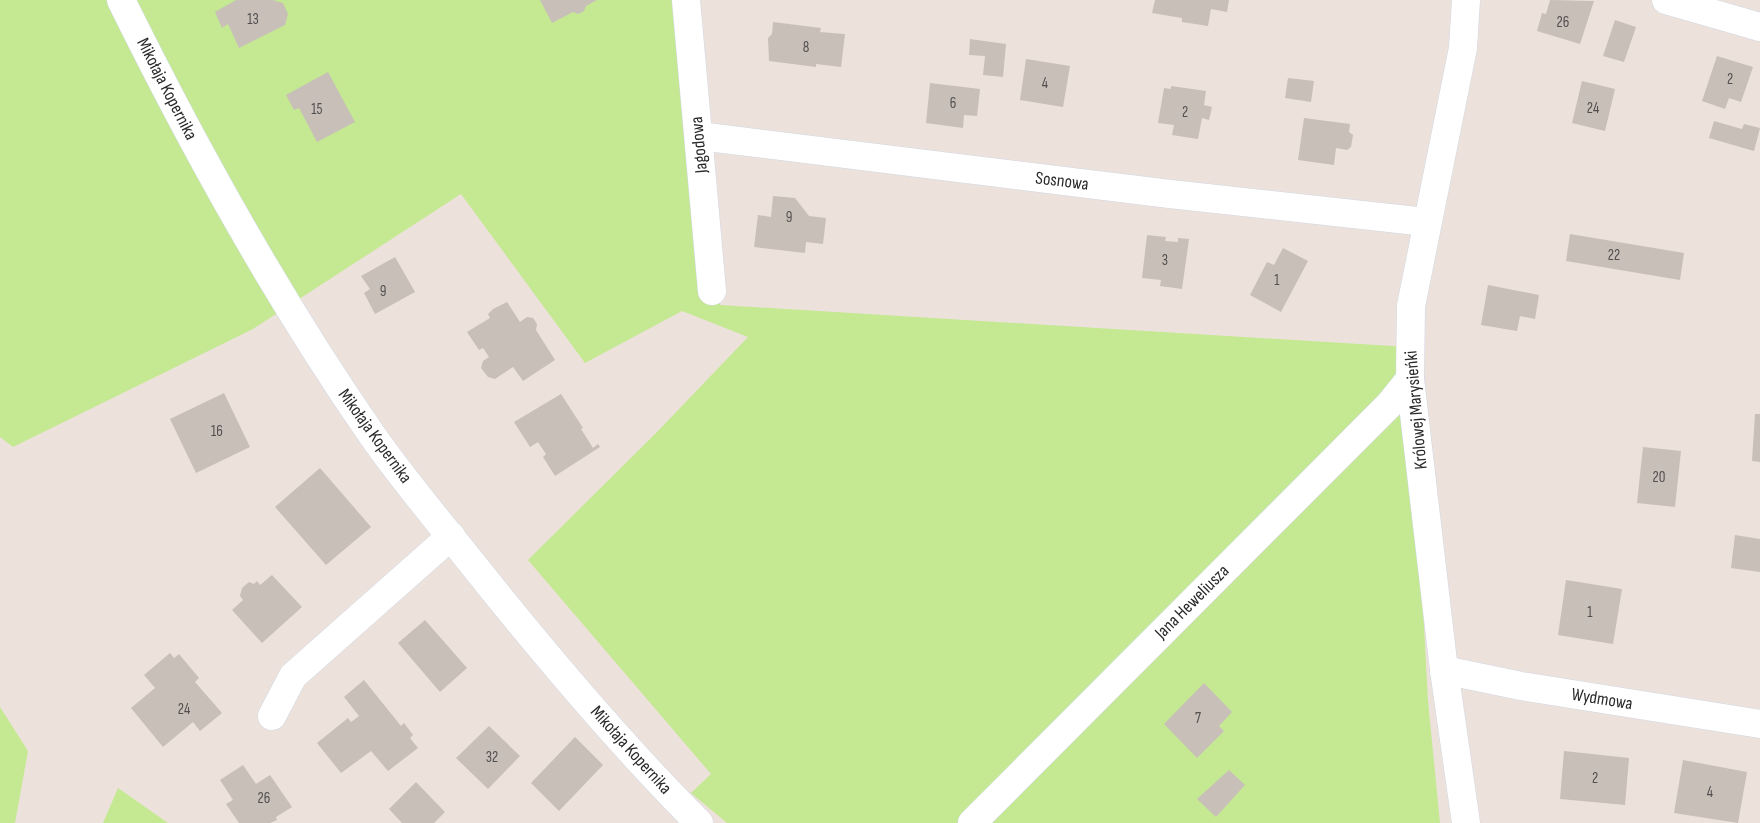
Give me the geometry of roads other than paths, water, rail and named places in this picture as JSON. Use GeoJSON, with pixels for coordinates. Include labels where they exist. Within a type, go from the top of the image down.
{"type":"FeatureCollection","features":[{"type":"Feature","properties":{"kind":"street","name":"Mikołaja Kopernika"},"geometry":{"type":"LineString","coordinates":[[121,0],[177,113],[302,329],[373,437],[551,662],[662,785],[699,823]]}},
{"type":"Feature","properties":{"kind":"street","name":"Jagodowa"},"geometry":{"type":"LineString","coordinates":[[686,0],[712,291]]}},
{"type":"Feature","properties":{"kind":"street","name":"Królowej Marysieńki"},"geometry":{"type":"LineString","coordinates":[[1466,0],[1463,48],[1426,222],[1411,306],[1410,379],[1444,670],[1466,823]]}},
{"type":"Feature","properties":{"kind":"street"},"geometry":{"type":"LineString","coordinates":[[1666,0],[1760,27]]}},
{"type":"Feature","properties":{"kind":"street","name":"Sosnowa"},"geometry":{"type":"LineString","coordinates":[[699,136],[1170,194],[1426,222]]}},
{"type":"Feature","properties":{"kind":"street","name":"Jana Heweliusza"},"geometry":{"type":"LineString","coordinates":[[972,823],[1382,412],[1410,379]]}},
{"type":"Feature","properties":{"kind":"street"},"geometry":{"type":"LineString","coordinates":[[272,716],[293,676],[451,536]]}},
{"type":"Feature","properties":{"kind":"street","name":"Wydmowa"},"geometry":{"type":"LineString","coordinates":[[1444,670],[1521,686],[1760,724]]}}]}
